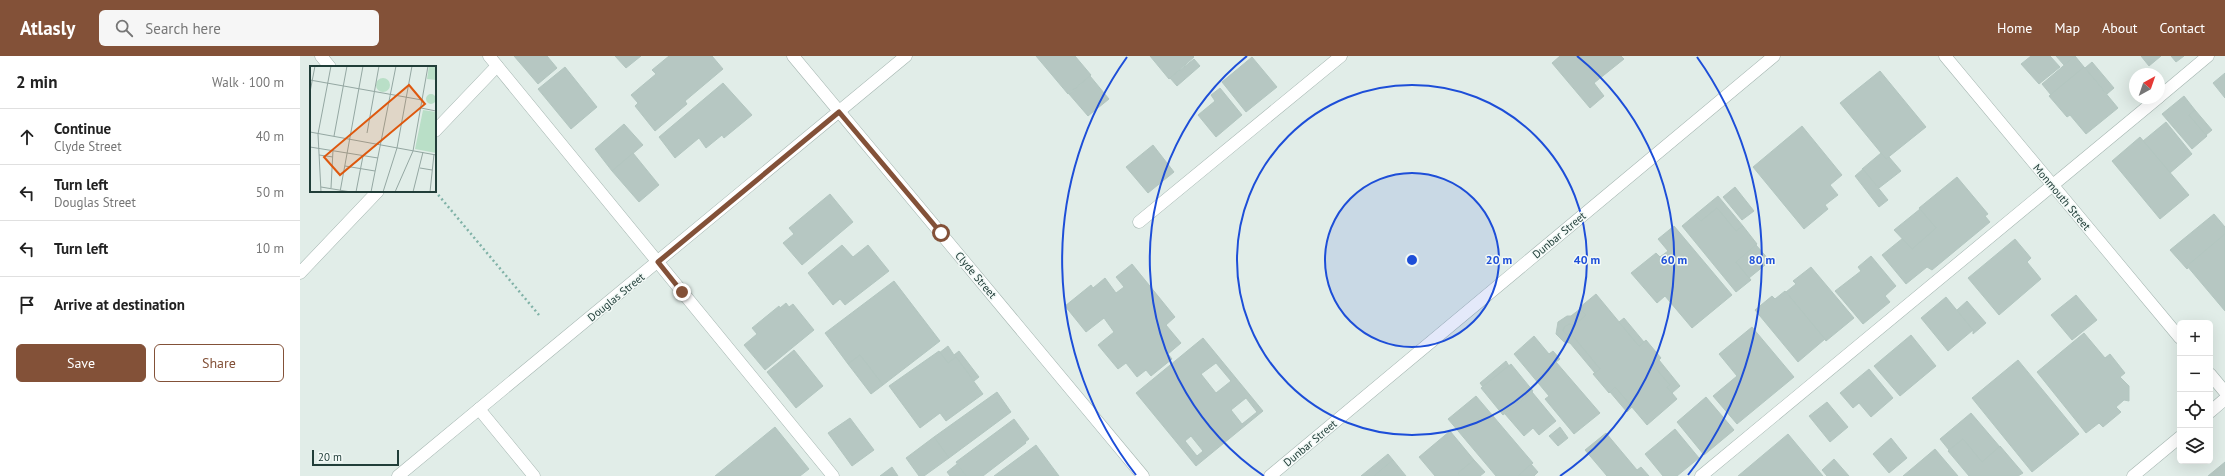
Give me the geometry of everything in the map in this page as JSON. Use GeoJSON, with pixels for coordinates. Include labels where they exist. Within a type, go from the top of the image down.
{"type":"FeatureCollection","features":[{"type":"Feature","properties":{"kind":"street"},"geometry":{"type":"LineString","coordinates":[[321,56],[329,66]]}},
{"type":"Feature","properties":{"kind":"street"},"geometry":{"type":"LineString","coordinates":[[489,56],[658,262],[829,475]]}},
{"type":"Feature","properties":{"kind":"street","name":"Clyde Street"},"geometry":{"type":"LineString","coordinates":[[793,56],[1143,476]]}},
{"type":"Feature","properties":{"kind":"street","name":"Douglas Street"},"geometry":{"type":"LineString","coordinates":[[398,476],[906,56]]}},
{"type":"Feature","properties":{"kind":"street"},"geometry":{"type":"LineString","coordinates":[[1139,222],[1341,56]]}},
{"type":"Feature","properties":{"kind":"street","name":"Dunbar Street"},"geometry":{"type":"LineString","coordinates":[[1270,476],[1774,56]]}},
{"type":"Feature","properties":{"kind":"street","name":"Monmouth Street"},"geometry":{"type":"LineString","coordinates":[[1945,56],[2177,334]]}},
{"type":"Feature","properties":{"kind":"street"},"geometry":{"type":"LineString","coordinates":[[2165,91],[2208,56]]}},
{"type":"Feature","properties":{"kind":"street"},"geometry":{"type":"LineString","coordinates":[[436,130],[497,66]]}},
{"type":"Feature","properties":{"kind":"street"},"geometry":{"type":"LineString","coordinates":[[1701,476],[2150,104]]}},
{"type":"Feature","properties":{"kind":"street"},"geometry":{"type":"LineString","coordinates":[[300,273],[377,192]]}},
{"type":"Feature","properties":{"kind":"street"},"geometry":{"type":"LineString","coordinates":[[2213,378],[2225,392]]}},
{"type":"Feature","properties":{"kind":"street"},"geometry":{"type":"LineString","coordinates":[[2213,409],[2225,399]]}},
{"type":"Feature","properties":{"kind":"street"},"geometry":{"type":"LineString","coordinates":[[479,409],[534,476]]}},
{"type":"Feature","properties":{"kind":"street"},"geometry":{"type":"LineString","coordinates":[[2133,476],[2177,439]]}},
{"type":"Feature","properties":{"kind":"path"},"geometry":{"type":"LineString","coordinates":[[436,192],[539,316]]}},
{"type":"Feature","properties":{"kind":"building"},"geometry":{"type":"Polygon","coordinates":[[[514,56],[547,56],[557,68],[538,84],[514,56]]]}},
{"type":"Feature","properties":{"kind":"building"},"geometry":{"type":"Polygon","coordinates":[[[615,56],[641,56],[626,68],[615,56]]]}},
{"type":"Feature","properties":{"kind":"building"},"geometry":{"type":"Polygon","coordinates":[[[669,56],[712,56],[723,69],[685,101],[687,104],[655,131],[635,106],[638,103],[631,95],[656,74],[652,70],[669,56]]]}},
{"type":"Feature","properties":{"kind":"building"},"geometry":{"type":"Polygon","coordinates":[[[1036,56],[1075,56],[1091,75],[1068,94],[1036,56]]]}},
{"type":"Feature","properties":{"kind":"building"},"geometry":{"type":"Polygon","coordinates":[[[1150,56],[1193,56],[1194,57],[1169,79],[1150,56]]]}},
{"type":"Feature","properties":{"kind":"building"},"geometry":{"type":"Polygon","coordinates":[[[1560,56],[1621,56],[1624,59],[1594,83],[1604,96],[1590,108],[1552,63],[1560,56]]]}},
{"type":"Feature","properties":{"kind":"building"},"geometry":{"type":"Polygon","coordinates":[[[2031,56],[2050,56],[2060,67],[2039,84],[2021,64],[2031,56]]]}},
{"type":"Feature","properties":{"kind":"building"},"geometry":{"type":"Polygon","coordinates":[[[2056,56],[2075,56],[2064,65],[2056,56]]]}},
{"type":"Feature","properties":{"kind":"building"},"geometry":{"type":"Polygon","coordinates":[[[2075,56],[2084,67],[2051,95],[2042,84],[2075,56]]]}},
{"type":"Feature","properties":{"kind":"building"},"geometry":{"type":"Polygon","coordinates":[[[2141,56],[2161,56],[2149,66],[2141,56]]]}},
{"type":"Feature","properties":{"kind":"building"},"geometry":{"type":"Polygon","coordinates":[[[2171,56],[2184,56],[2176,62],[2171,56]]]}},
{"type":"Feature","properties":{"kind":"building"},"geometry":{"type":"Polygon","coordinates":[[[1252,57],[1277,87],[1246,112],[1222,82],[1252,57]]]}},
{"type":"Feature","properties":{"kind":"building"},"geometry":{"type":"Polygon","coordinates":[[[1194,59],[1200,66],[1177,86],[1170,78],[1194,59]]]}},
{"type":"Feature","properties":{"kind":"building"},"geometry":{"type":"Polygon","coordinates":[[[2092,62],[2114,88],[2107,94],[2085,68],[2092,62]]]}},
{"type":"Feature","properties":{"kind":"building"},"geometry":{"type":"Polygon","coordinates":[[[565,67],[597,107],[571,129],[538,89],[565,67]]]}},
{"type":"Feature","properties":{"kind":"building"},"geometry":{"type":"Polygon","coordinates":[[[2084,67],[2118,108],[2086,134],[2070,115],[2067,117],[2049,96],[2084,67]]]}},
{"type":"Feature","properties":{"kind":"building"},"geometry":{"type":"Polygon","coordinates":[[[1880,71],[1926,127],[1886,159],[1840,103],[1880,71]]]}},
{"type":"Feature","properties":{"kind":"building"},"geometry":{"type":"Polygon","coordinates":[[[2225,73],[2225,98],[2213,83],[2225,73]]]}},
{"type":"Feature","properties":{"kind":"building"},"geometry":{"type":"Polygon","coordinates":[[[1090,76],[1109,99],[1088,116],[1069,94],[1090,76]]]}},
{"type":"Feature","properties":{"kind":"building"},"geometry":{"type":"Polygon","coordinates":[[[723,83],[752,115],[724,138],[722,135],[706,148],[699,138],[675,158],[659,137],[723,83]]]}},
{"type":"Feature","properties":{"kind":"building"},"geometry":{"type":"Polygon","coordinates":[[[1220,88],[1242,115],[1216,137],[1198,115],[1215,101],[1211,95],[1220,88]]]}},
{"type":"Feature","properties":{"kind":"building"},"geometry":{"type":"Polygon","coordinates":[[[2184,96],[2195,110],[2189,115],[2207,136],[2192,149],[2162,114],[2184,96]]]}},
{"type":"Feature","properties":{"kind":"building"},"geometry":{"type":"Polygon","coordinates":[[[2195,110],[2212,130],[2206,135],[2189,115],[2195,110]]]}},
{"type":"Feature","properties":{"kind":"building"},"geometry":{"type":"Polygon","coordinates":[[[2166,122],[2192,154],[2170,173],[2143,141],[2166,122]]]}},
{"type":"Feature","properties":{"kind":"building"},"geometry":{"type":"Polygon","coordinates":[[[624,124],[643,145],[612,171],[595,149],[624,124]]]}},
{"type":"Feature","properties":{"kind":"building"},"geometry":{"type":"Polygon","coordinates":[[[1802,126],[1842,175],[1830,185],[1838,195],[1825,205],[1828,209],[1804,229],[1753,167],[1802,126]]]}},
{"type":"Feature","properties":{"kind":"building"},"geometry":{"type":"Polygon","coordinates":[[[2140,137],[2189,195],[2160,219],[2112,161],[2140,137]]]}},
{"type":"Feature","properties":{"kind":"building"},"geometry":{"type":"Polygon","coordinates":[[[1153,145],[1174,172],[1148,193],[1126,167],[1153,145]]]}},
{"type":"Feature","properties":{"kind":"building"},"geometry":{"type":"Polygon","coordinates":[[[633,153],[659,185],[639,202],[612,171],[633,153]]]}},
{"type":"Feature","properties":{"kind":"building"},"geometry":{"type":"Polygon","coordinates":[[[1881,153],[1886,159],[1889,157],[1901,171],[1879,188],[1862,169],[1881,153]]]}},
{"type":"Feature","properties":{"kind":"building"},"geometry":{"type":"Polygon","coordinates":[[[1863,169],[1888,200],[1879,207],[1855,176],[1863,169]]]}},
{"type":"Feature","properties":{"kind":"building"},"geometry":{"type":"Polygon","coordinates":[[[1957,177],[1988,214],[1985,216],[1990,222],[1932,270],[1927,267],[1906,284],[1882,255],[1903,238],[1912,249],[1936,228],[1919,208],[1957,177]]]}},
{"type":"Feature","properties":{"kind":"building"},"geometry":{"type":"Polygon","coordinates":[[[1735,187],[1754,211],[1742,220],[1723,197],[1735,187]]]}},
{"type":"Feature","properties":{"kind":"building"},"geometry":{"type":"Polygon","coordinates":[[[830,194],[853,222],[802,265],[783,243],[794,234],[789,228],[830,194]]]}},
{"type":"Feature","properties":{"kind":"building"},"geometry":{"type":"Polygon","coordinates":[[[1718,196],[1743,226],[1736,231],[1717,208],[1701,221],[1695,215],[1718,196]]]}},
{"type":"Feature","properties":{"kind":"building"},"geometry":{"type":"Polygon","coordinates":[[[1717,208],[1736,231],[1743,226],[1757,244],[1736,262],[1751,280],[1736,292],[1682,226],[1695,215],[1701,221],[1717,208]]]}},
{"type":"Feature","properties":{"kind":"building"},"geometry":{"type":"Polygon","coordinates":[[[1920,209],[1936,228],[1912,249],[1894,230],[1920,209]]]}},
{"type":"Feature","properties":{"kind":"building"},"geometry":{"type":"Polygon","coordinates":[[[2214,214],[2225,227],[2225,234],[2187,266],[2189,267],[2187,269],[2170,250],[2214,214]]]}},
{"type":"Feature","properties":{"kind":"building"},"geometry":{"type":"Polygon","coordinates":[[[1674,226],[1732,295],[1692,328],[1665,296],[1657,303],[1631,273],[1656,253],[1660,257],[1668,251],[1658,239],[1674,226]]]}},
{"type":"Feature","properties":{"kind":"building"},"geometry":{"type":"Polygon","coordinates":[[[2225,234],[2225,311],[2187,266],[2225,234]]]}},
{"type":"Feature","properties":{"kind":"building"},"geometry":{"type":"Polygon","coordinates":[[[2015,239],[2031,258],[2027,262],[2041,279],[1999,315],[1968,278],[2015,239]]]}},
{"type":"Feature","properties":{"kind":"building"},"geometry":{"type":"Polygon","coordinates":[[[842,245],[853,257],[868,245],[889,271],[845,305],[840,299],[833,305],[808,273],[842,245]]]}},
{"type":"Feature","properties":{"kind":"building"},"geometry":{"type":"Polygon","coordinates":[[[1756,245],[1770,261],[1749,278],[1736,262],[1756,245]]]}},
{"type":"Feature","properties":{"kind":"building"},"geometry":{"type":"Polygon","coordinates":[[[1871,256],[1896,286],[1885,296],[1890,302],[1863,324],[1835,291],[1861,271],[1858,267],[1871,256]]]}},
{"type":"Feature","properties":{"kind":"building"},"geometry":{"type":"Polygon","coordinates":[[[1132,264],[1175,317],[1166,325],[1181,343],[1168,354],[1172,359],[1151,376],[1146,370],[1137,377],[1126,363],[1118,369],[1098,345],[1114,332],[1104,318],[1086,332],[1065,306],[1091,285],[1093,288],[1105,278],[1116,293],[1124,287],[1116,277],[1132,264]]]}},
{"type":"Feature","properties":{"kind":"building"},"geometry":{"type":"Polygon","coordinates":[[[1811,267],[1854,318],[1826,341],[1786,292],[1796,284],[1793,281],[1811,267]]]}},
{"type":"Feature","properties":{"kind":"building"},"geometry":{"type":"Polygon","coordinates":[[[894,281],[940,341],[883,385],[860,355],[848,364],[825,333],[894,281]]]}},
{"type":"Feature","properties":{"kind":"building"},"geometry":{"type":"Polygon","coordinates":[[[1785,291],[1825,339],[1798,362],[1755,310],[1772,296],[1775,299],[1785,291]]]}},
{"type":"Feature","properties":{"kind":"building"},"geometry":{"type":"Polygon","coordinates":[[[1596,294],[1639,346],[1646,340],[1661,358],[1653,365],[1670,385],[1667,387],[1677,399],[1647,425],[1615,387],[1609,393],[1593,374],[1600,369],[1572,335],[1567,335],[1563,331],[1564,327],[1569,324],[1574,325],[1586,315],[1579,308],[1596,294]]]}},
{"type":"Feature","properties":{"kind":"building"},"geometry":{"type":"Polygon","coordinates":[[[2076,295],[2097,320],[2072,340],[2051,315],[2076,295]]]}},
{"type":"Feature","properties":{"kind":"building"},"geometry":{"type":"Polygon","coordinates":[[[1946,297],[1973,330],[1948,351],[1921,318],[1946,297]]]}},
{"type":"Feature","properties":{"kind":"building"},"geometry":{"type":"Polygon","coordinates":[[[1967,301],[1986,323],[1973,334],[1973,330],[1957,310],[1967,301]]]}},
{"type":"Feature","properties":{"kind":"building"},"geometry":{"type":"Polygon","coordinates":[[[786,303],[789,307],[793,304],[814,330],[765,370],[744,345],[757,334],[752,328],[779,306],[780,308],[786,303]]]}},
{"type":"Feature","properties":{"kind":"building"},"geometry":{"type":"Polygon","coordinates":[[[1580,309],[1586,315],[1574,325],[1569,324],[1564,327],[1563,331],[1567,335],[1572,335],[1600,369],[1595,373],[1570,343],[1564,342],[1556,334],[1558,322],[1567,316],[1571,316],[1580,309]]]}},
{"type":"Feature","properties":{"kind":"building"},"geometry":{"type":"Polygon","coordinates":[[[1624,318],[1644,342],[1639,346],[1619,322],[1624,318]]]}},
{"type":"Feature","properties":{"kind":"building"},"geometry":{"type":"Polygon","coordinates":[[[1752,327],[1794,377],[1737,424],[1713,396],[1737,376],[1719,354],[1752,327]]]}},
{"type":"Feature","properties":{"kind":"building"},"geometry":{"type":"Polygon","coordinates":[[[2084,333],[2105,358],[2110,354],[2125,373],[2120,377],[2129,386],[2129,401],[2124,400],[2116,407],[2121,412],[2103,427],[2099,423],[2086,433],[2037,372],[2084,333]]]}},
{"type":"Feature","properties":{"kind":"building"},"geometry":{"type":"Polygon","coordinates":[[[1911,335],[1936,366],[1900,396],[1874,366],[1911,335]]]}},
{"type":"Feature","properties":{"kind":"building"},"geometry":{"type":"Polygon","coordinates":[[[1534,336],[1549,354],[1553,351],[1560,359],[1556,362],[1600,413],[1574,434],[1545,399],[1549,396],[1514,354],[1534,336]]]}},
{"type":"Feature","properties":{"kind":"building"},"geometry":{"type":"Polygon","coordinates":[[[1203,338],[1263,411],[1196,466],[1136,393],[1203,338]],[[1216,363],[1201,374],[1216,393],[1231,381],[1216,363]],[[1246,398],[1231,410],[1242,424],[1257,412],[1246,398]],[[1191,436],[1185,441],[1197,456],[1203,451],[1191,436]]]}},
{"type":"Feature","properties":{"kind":"building"},"geometry":{"type":"Polygon","coordinates":[[[948,346],[954,355],[959,351],[979,377],[974,381],[956,357],[948,363],[939,353],[948,346]]]}},
{"type":"Feature","properties":{"kind":"building"},"geometry":{"type":"Polygon","coordinates":[[[794,350],[823,386],[796,408],[767,372],[794,350]]]}},
{"type":"Feature","properties":{"kind":"building"},"geometry":{"type":"Polygon","coordinates":[[[939,351],[948,363],[956,357],[983,394],[946,421],[940,413],[920,428],[889,386],[939,351]]]}},
{"type":"Feature","properties":{"kind":"building"},"geometry":{"type":"Polygon","coordinates":[[[860,355],[883,385],[871,394],[848,364],[860,355]]]}},
{"type":"Feature","properties":{"kind":"building"},"geometry":{"type":"Polygon","coordinates":[[[1659,360],[1680,386],[1672,393],[1667,387],[1670,385],[1653,365],[1659,360]]]}},
{"type":"Feature","properties":{"kind":"building"},"geometry":{"type":"Polygon","coordinates":[[[2018,360],[2079,434],[2032,472],[1972,398],[2018,360]]]}},
{"type":"Feature","properties":{"kind":"building"},"geometry":{"type":"Polygon","coordinates":[[[1506,361],[1509,366],[1483,387],[1480,383],[1506,361]]]}},
{"type":"Feature","properties":{"kind":"building"},"geometry":{"type":"Polygon","coordinates":[[[1511,364],[1533,391],[1503,415],[1481,388],[1511,364]]]}},
{"type":"Feature","properties":{"kind":"building"},"geometry":{"type":"Polygon","coordinates":[[[1869,369],[1893,398],[1871,417],[1859,403],[1853,408],[1840,393],[1869,369]]]}},
{"type":"Feature","properties":{"kind":"building"},"geometry":{"type":"Polygon","coordinates":[[[1615,387],[1632,407],[1627,412],[1610,392],[1615,387]]]}},
{"type":"Feature","properties":{"kind":"building"},"geometry":{"type":"Polygon","coordinates":[[[997,392],[1011,412],[949,458],[934,437],[997,392]]]}},
{"type":"Feature","properties":{"kind":"building"},"geometry":{"type":"Polygon","coordinates":[[[1532,392],[1556,421],[1539,435],[1533,428],[1524,436],[1505,414],[1532,392]]]}},
{"type":"Feature","properties":{"kind":"building"},"geometry":{"type":"Polygon","coordinates":[[[1476,396],[1533,463],[1518,476],[1496,476],[1448,419],[1476,396]]]}},
{"type":"Feature","properties":{"kind":"building"},"geometry":{"type":"Polygon","coordinates":[[[1706,397],[1734,430],[1704,455],[1677,422],[1706,397]]]}},
{"type":"Feature","properties":{"kind":"building"},"geometry":{"type":"Polygon","coordinates":[[[1827,402],[1848,427],[1830,442],[1809,416],[1827,402]]]}},
{"type":"Feature","properties":{"kind":"building"},"geometry":{"type":"Polygon","coordinates":[[[1971,413],[2000,447],[1982,462],[1963,439],[1949,450],[1940,439],[1971,413]]]}},
{"type":"Feature","properties":{"kind":"building"},"geometry":{"type":"Polygon","coordinates":[[[850,418],[874,450],[852,466],[828,433],[850,418]]]}},
{"type":"Feature","properties":{"kind":"building"},"geometry":{"type":"Polygon","coordinates":[[[1014,419],[1029,439],[1025,442],[1026,443],[983,476],[966,476],[956,462],[1014,419]]]}},
{"type":"Feature","properties":{"kind":"building"},"geometry":{"type":"Polygon","coordinates":[[[775,427],[809,469],[800,476],[715,476],[775,427]]]}},
{"type":"Feature","properties":{"kind":"building"},"geometry":{"type":"Polygon","coordinates":[[[1560,427],[1568,438],[1558,446],[1549,436],[1560,427]]]}},
{"type":"Feature","properties":{"kind":"building"},"geometry":{"type":"Polygon","coordinates":[[[1675,429],[1699,458],[1677,476],[1663,476],[1645,454],[1675,429]]]}},
{"type":"Feature","properties":{"kind":"building"},"geometry":{"type":"Polygon","coordinates":[[[1450,431],[1474,460],[1458,473],[1460,476],[1435,476],[1419,457],[1450,431]]]}},
{"type":"Feature","properties":{"kind":"building"},"geometry":{"type":"Polygon","coordinates":[[[1606,433],[1637,470],[1641,467],[1649,476],[1607,476],[1585,450],[1606,433]]]}},
{"type":"Feature","properties":{"kind":"building"},"geometry":{"type":"Polygon","coordinates":[[[1788,434],[1823,476],[1738,476],[1788,434]]]}},
{"type":"Feature","properties":{"kind":"building"},"geometry":{"type":"Polygon","coordinates":[[[934,437],[949,458],[924,476],[919,476],[906,458],[934,437]]]}},
{"type":"Feature","properties":{"kind":"building"},"geometry":{"type":"Polygon","coordinates":[[[1891,438],[1907,458],[1889,473],[1873,454],[1891,438]]]}},
{"type":"Feature","properties":{"kind":"building"},"geometry":{"type":"Polygon","coordinates":[[[1963,439],[1982,462],[2000,446],[2023,473],[2018,476],[1969,476],[1948,451],[1963,439]]]}},
{"type":"Feature","properties":{"kind":"building"},"geometry":{"type":"Polygon","coordinates":[[[1036,445],[1059,476],[994,476],[1036,445]]]}},
{"type":"Feature","properties":{"kind":"building"},"geometry":{"type":"Polygon","coordinates":[[[1935,449],[1958,476],[1903,476],[1935,449]]]}},
{"type":"Feature","properties":{"kind":"building"},"geometry":{"type":"Polygon","coordinates":[[[1388,454],[1393,460],[1374,476],[1361,476],[1388,454]]]}},
{"type":"Feature","properties":{"kind":"building"},"geometry":{"type":"Polygon","coordinates":[[[1834,459],[1849,476],[1827,476],[1822,470],[1834,459]]]}},
{"type":"Feature","properties":{"kind":"building"},"geometry":{"type":"Polygon","coordinates":[[[1393,460],[1406,476],[1374,476],[1393,460]]]}},
{"type":"Feature","properties":{"kind":"building"},"geometry":{"type":"Polygon","coordinates":[[[1474,460],[1485,472],[1480,476],[1460,476],[1458,473],[1474,460]]]}},
{"type":"Feature","properties":{"kind":"building"},"geometry":{"type":"Polygon","coordinates":[[[2225,462],[2225,476],[2208,476],[2225,462]]]}},
{"type":"Feature","properties":{"kind":"building"},"geometry":{"type":"Polygon","coordinates":[[[957,464],[966,476],[950,476],[947,472],[957,464]]]}},
{"type":"Feature","properties":{"kind":"building"},"geometry":{"type":"Polygon","coordinates":[[[1531,464],[1538,472],[1534,476],[1518,476],[1531,464]]]}},
{"type":"Feature","properties":{"kind":"building"},"geometry":{"type":"Polygon","coordinates":[[[892,467],[898,476],[880,476],[892,467]]]}},
{"type":"Feature","properties":{"kind":"route"},"geometry":{"type":"LineString","coordinates":[[682,292],[658,262],[839,112],[941,233]]}}]}
